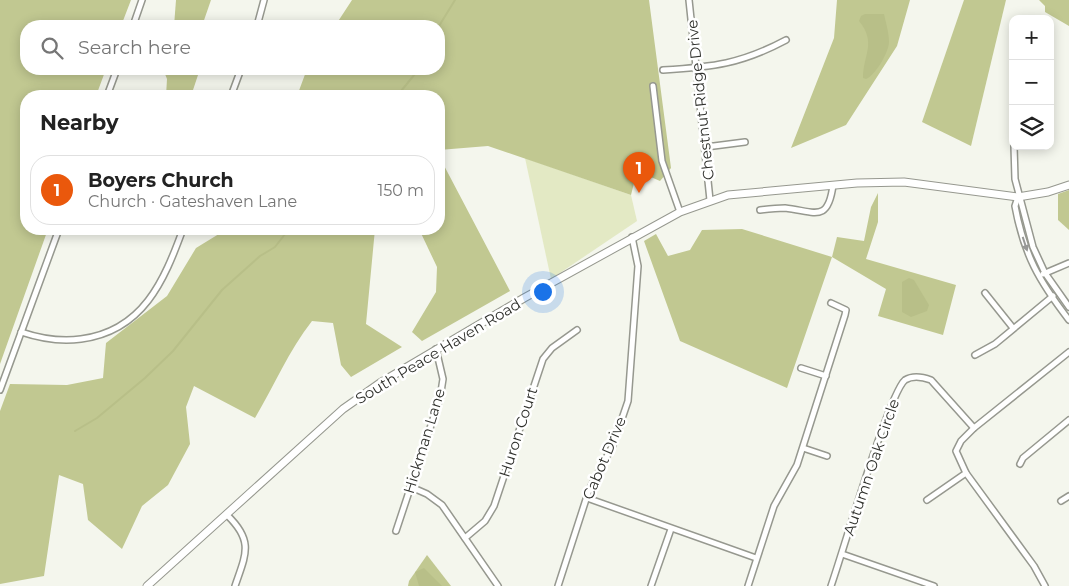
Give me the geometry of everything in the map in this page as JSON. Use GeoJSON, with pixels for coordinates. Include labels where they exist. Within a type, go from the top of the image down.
{"type":"FeatureCollection","features":[{"type":"Feature","properties":{"kind":"main road","name":"South Peace Haven Road"},"geometry":{"type":"LineString","coordinates":[[147,586],[227,516],[343,409],[380,383],[632,237],[680,212],[728,195],[833,185],[904,182],[1018,197],[1048,192],[1069,185]]}},
{"type":"Feature","properties":{"kind":"street"},"geometry":{"type":"LineString","coordinates":[[135,20],[142,0]]}},
{"type":"Feature","properties":{"kind":"street"},"geometry":{"type":"LineString","coordinates":[[259,20],[264,0]]}},
{"type":"Feature","properties":{"kind":"street","name":"Chestnut Ridge Drive"},"geometry":{"type":"LineString","coordinates":[[689,0],[706,147],[710,200]]}},
{"type":"Feature","properties":{"kind":"street"},"geometry":{"type":"LineString","coordinates":[[663,70],[697,68],[741,61],[786,40]]}},
{"type":"Feature","properties":{"kind":"street"},"geometry":{"type":"LineString","coordinates":[[109,90],[115,75]]}},
{"type":"Feature","properties":{"kind":"street"},"geometry":{"type":"LineString","coordinates":[[233,90],[239,75]]}},
{"type":"Feature","properties":{"kind":"street"},"geometry":{"type":"LineString","coordinates":[[653,86],[662,161],[680,212]]}},
{"type":"Feature","properties":{"kind":"street"},"geometry":{"type":"LineString","coordinates":[[706,147],[745,142]]}},
{"type":"Feature","properties":{"kind":"street"},"geometry":{"type":"LineString","coordinates":[[1014,150],[1014,172],[1018,197],[1033,247],[1045,273],[1069,307]]}},
{"type":"Feature","properties":{"kind":"street"},"geometry":{"type":"LineString","coordinates":[[760,210],[783,208],[812,214],[820,213],[830,203],[833,185]]}},
{"type":"Feature","properties":{"kind":"street"},"geometry":{"type":"LineString","coordinates":[[1018,197],[1015,206],[1017,217],[1030,261],[1038,276],[1069,320]]}},
{"type":"Feature","properties":{"kind":"street"},"geometry":{"type":"LineString","coordinates":[[0,390],[57,235]]}},
{"type":"Feature","properties":{"kind":"street"},"geometry":{"type":"LineString","coordinates":[[21,332],[37,338],[68,341],[99,336],[130,321],[146,305],[158,287],[180,235]]}},
{"type":"Feature","properties":{"kind":"street","name":"Cabot Drive"},"geometry":{"type":"LineString","coordinates":[[558,586],[586,498],[614,445],[628,401],[638,273],[632,237]]}},
{"type":"Feature","properties":{"kind":"street"},"geometry":{"type":"LineString","coordinates":[[1038,276],[1069,263]]}},
{"type":"Feature","properties":{"kind":"street"},"geometry":{"type":"LineString","coordinates":[[985,292],[1013,328]]}},
{"type":"Feature","properties":{"kind":"street"},"geometry":{"type":"LineString","coordinates":[[975,355],[995,344],[1057,292]]}},
{"type":"Feature","properties":{"kind":"street"},"geometry":{"type":"LineString","coordinates":[[748,586],[774,506],[790,480],[803,448],[846,310],[831,303]]}},
{"type":"Feature","properties":{"kind":"street","name":"Huron Court"},"geometry":{"type":"LineString","coordinates":[[465,538],[485,521],[494,506],[544,359],[552,348],[577,330]]}},
{"type":"Feature","properties":{"kind":"street","name":"Hickman Lane"},"geometry":{"type":"LineString","coordinates":[[396,531],[440,398],[443,379],[436,349]]}},
{"type":"Feature","properties":{"kind":"street"},"geometry":{"type":"LineString","coordinates":[[1045,586],[1034,566],[966,473],[956,451],[961,441],[974,428],[1069,352]]}},
{"type":"Feature","properties":{"kind":"street"},"geometry":{"type":"LineString","coordinates":[[801,368],[826,376]]}},
{"type":"Feature","properties":{"kind":"street","name":"Autumn Oak Circle"},"geometry":{"type":"LineString","coordinates":[[832,586],[894,396],[906,379],[918,377],[930,380],[974,428]]}},
{"type":"Feature","properties":{"kind":"street"},"geometry":{"type":"LineString","coordinates":[[1020,464],[1024,458],[1069,420]]}},
{"type":"Feature","properties":{"kind":"street"},"geometry":{"type":"LineString","coordinates":[[803,448],[827,456]]}},
{"type":"Feature","properties":{"kind":"street"},"geometry":{"type":"LineString","coordinates":[[927,500],[966,473]]}},
{"type":"Feature","properties":{"kind":"street"},"geometry":{"type":"LineString","coordinates":[[411,487],[427,494],[442,506],[498,586]]}},
{"type":"Feature","properties":{"kind":"street"},"geometry":{"type":"LineString","coordinates":[[1061,501],[1069,496]]}},
{"type":"Feature","properties":{"kind":"street"},"geometry":{"type":"LineString","coordinates":[[586,498],[756,558]]}},
{"type":"Feature","properties":{"kind":"street"},"geometry":{"type":"LineString","coordinates":[[227,516],[243,532],[246,545],[236,586]]}},
{"type":"Feature","properties":{"kind":"street"},"geometry":{"type":"LineString","coordinates":[[651,586],[671,528]]}},
{"type":"Feature","properties":{"kind":"street"},"geometry":{"type":"LineString","coordinates":[[842,554],[934,586]]}},
{"type":"Feature","properties":{"kind":"shaded area"},"geometry":{"type":"Polygon","coordinates":[[[0,0],[131,0],[123,20],[20,20],[20,75],[104,75],[98,90],[20,90],[20,235],[46,235],[0,364],[0,0]]]}},
{"type":"Feature","properties":{"kind":"shaded area"},"geometry":{"type":"Polygon","coordinates":[[[176,0],[211,0],[204,20],[174,20],[176,0]]]}},
{"type":"Feature","properties":{"kind":"shaded area"},"geometry":{"type":"Polygon","coordinates":[[[352,0],[649,0],[671,168],[660,181],[637,171],[631,195],[488,146],[445,150],[445,90],[299,90],[305,75],[445,75],[445,20],[339,20],[352,0]]]}},
{"type":"Feature","properties":{"kind":"shaded area"},"geometry":{"type":"Polygon","coordinates":[[[837,0],[910,0],[897,46],[846,125],[791,148],[834,38],[837,0]]]}},
{"type":"Feature","properties":{"kind":"shaded area"},"geometry":{"type":"Polygon","coordinates":[[[964,0],[1006,0],[971,146],[922,122],[964,0]]]}},
{"type":"Feature","properties":{"kind":"shaded area"},"geometry":{"type":"Polygon","coordinates":[[[1039,0],[1069,0],[1069,26],[1054,17],[1054,15],[1045,12],[1045,6],[1039,0]]]}},
{"type":"Feature","properties":{"kind":"shaded area"},"geometry":{"type":"Polygon","coordinates":[[[865,14],[884,14],[889,42],[887,52],[881,63],[870,77],[866,79],[863,78],[868,43],[867,36],[859,21],[861,16],[865,14]]]}},
{"type":"Feature","properties":{"kind":"shaded area"},"geometry":{"type":"Polygon","coordinates":[[[165,75],[198,75],[193,90],[166,90],[165,75]]]}},
{"type":"Feature","properties":{"kind":"shaded area"},"geometry":{"type":"Polygon","coordinates":[[[525,158],[631,195],[637,221],[551,279],[525,158]]]}},
{"type":"Feature","properties":{"kind":"shaded area"},"geometry":{"type":"Polygon","coordinates":[[[445,167],[510,291],[422,341],[412,332],[436,292],[437,267],[422,235],[445,235],[445,167]]]}},
{"type":"Feature","properties":{"kind":"shaded area"},"geometry":{"type":"Polygon","coordinates":[[[1069,190],[1069,230],[1058,220],[1058,194],[1069,190]]]}},
{"type":"Feature","properties":{"kind":"shaded area"},"geometry":{"type":"Polygon","coordinates":[[[878,193],[878,222],[866,259],[956,285],[943,335],[878,316],[886,289],[832,257],[837,237],[864,241],[871,207],[878,193]]]}},
{"type":"Feature","properties":{"kind":"shaded area"},"geometry":{"type":"Polygon","coordinates":[[[742,229],[832,257],[787,388],[680,341],[644,241],[656,234],[668,256],[690,250],[702,230],[742,229]]]}},
{"type":"Feature","properties":{"kind":"shaded area"},"geometry":{"type":"Polygon","coordinates":[[[217,235],[374,235],[366,324],[402,347],[351,377],[341,365],[333,323],[312,321],[289,356],[255,418],[194,386],[186,407],[190,444],[168,485],[142,506],[122,549],[88,520],[83,484],[59,475],[44,576],[0,584],[0,411],[10,384],[67,385],[103,378],[106,343],[167,296],[196,248],[217,235]]]}},
{"type":"Feature","properties":{"kind":"shaded area"},"geometry":{"type":"Polygon","coordinates":[[[909,278],[914,280],[929,305],[927,311],[911,317],[902,312],[902,282],[909,278]]]}},
{"type":"Feature","properties":{"kind":"shaded area"},"geometry":{"type":"Polygon","coordinates":[[[427,555],[451,586],[408,586],[409,581],[427,555]]]}},
{"type":"Feature","properties":{"kind":"shaded area"},"geometry":{"type":"Polygon","coordinates":[[[424,568],[442,586],[419,586],[415,572],[424,568]]]}},
{"type":"Feature","properties":{"kind":"waterway"},"geometry":{"type":"LineString","coordinates":[[443,20],[455,0]]}},
{"type":"Feature","properties":{"kind":"waterway"},"geometry":{"type":"LineString","coordinates":[[402,90],[414,75]]}},
{"type":"Feature","properties":{"kind":"waterway"},"geometry":{"type":"LineString","coordinates":[[75,431],[97,418],[145,378],[173,351],[222,290],[260,256],[275,247],[284,235]]}},
{"type":"Feature","properties":{"kind":"place","name":"Boyers Church"},"geometry":{"type":"Point","coordinates":[639,193]}}]}
